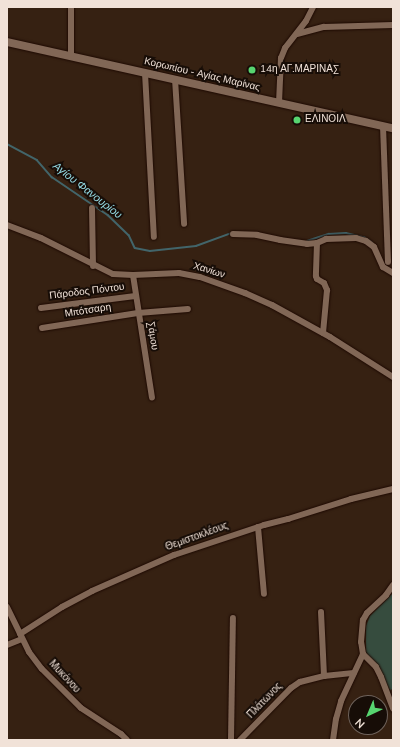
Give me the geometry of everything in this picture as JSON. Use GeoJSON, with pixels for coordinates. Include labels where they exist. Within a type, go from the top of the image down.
{"type":"FeatureCollection","features":[{"type":"Feature","properties":{"kind":"main road","name":"Κορωπίου - Αγίας Μαρίνας"},"geometry":{"type":"LineString","coordinates":[[7,42],[393,128]]}},
{"type":"Feature","properties":{"kind":"street"},"geometry":{"type":"LineString","coordinates":[[71,56],[72,7]]}},
{"type":"Feature","properties":{"kind":"street"},"geometry":{"type":"LineString","coordinates":[[280,103],[281,58],[285,48],[313,7]]}},
{"type":"Feature","properties":{"kind":"street"},"geometry":{"type":"LineString","coordinates":[[296,34],[324,27],[393,25]]}},
{"type":"Feature","properties":{"kind":"street"},"geometry":{"type":"LineString","coordinates":[[145,73],[154,237]]}},
{"type":"Feature","properties":{"kind":"street"},"geometry":{"type":"LineString","coordinates":[[175,79],[184,224]]}},
{"type":"Feature","properties":{"kind":"street"},"geometry":{"type":"LineString","coordinates":[[383,126],[388,262]]}},
{"type":"Feature","properties":{"kind":"street"},"geometry":{"type":"LineString","coordinates":[[92,208],[93,266]]}},
{"type":"Feature","properties":{"kind":"street","name":"Χανίων"},"geometry":{"type":"LineString","coordinates":[[7,225],[41,238],[93,266],[113,274],[133,276],[179,273],[200,277],[245,293],[272,305],[323,333],[393,377]]}},
{"type":"Feature","properties":{"kind":"street"},"geometry":{"type":"LineString","coordinates":[[233,234],[257,235],[307,244],[317,243],[326,239],[347,238],[366,242],[377,251],[383,267],[393,273]]}},
{"type":"Feature","properties":{"kind":"street"},"geometry":{"type":"LineString","coordinates":[[317,243],[316,276],[317,279],[324,283],[327,290],[323,333]]}},
{"type":"Feature","properties":{"kind":"street","name":"Σάμου"},"geometry":{"type":"LineString","coordinates":[[133,276],[152,398]]}},
{"type":"Feature","properties":{"kind":"street","name":"Πάροδος Πόντου"},"geometry":{"type":"LineString","coordinates":[[41,308],[135,296]]}},
{"type":"Feature","properties":{"kind":"street","name":"Μπότσαρη"},"geometry":{"type":"LineString","coordinates":[[42,328],[138,313],[188,309]]}},
{"type":"Feature","properties":{"kind":"street","name":"Θεμιστοκλέους"},"geometry":{"type":"LineString","coordinates":[[7,645],[62,607],[109,582],[174,555],[258,527],[351,499],[393,489]]}},
{"type":"Feature","properties":{"kind":"street"},"geometry":{"type":"LineString","coordinates":[[258,527],[264,594]]}},
{"type":"Feature","properties":{"kind":"street"},"geometry":{"type":"LineString","coordinates":[[333,740],[336,718],[341,701],[363,654],[361,642],[363,620],[367,613],[386,595],[393,585]]}},
{"type":"Feature","properties":{"kind":"street","name":"Μυκόνου"},"geometry":{"type":"LineString","coordinates":[[7,607],[21,636],[42,669],[72,700],[128,740]]}},
{"type":"Feature","properties":{"kind":"street"},"geometry":{"type":"LineString","coordinates":[[321,612],[324,676]]}},
{"type":"Feature","properties":{"kind":"street"},"geometry":{"type":"LineString","coordinates":[[231,740],[233,728],[232,618]]}},
{"type":"Feature","properties":{"kind":"street"},"geometry":{"type":"LineString","coordinates":[[363,654],[376,667],[393,709]]}},
{"type":"Feature","properties":{"kind":"street","name":"Πλάτωνος"},"geometry":{"type":"LineString","coordinates":[[242,739],[291,688],[306,679],[354,673]]}},
{"type":"Feature","properties":{"kind":"street"},"geometry":{"type":"LineString","coordinates":[[233,728],[237,737],[242,739]]}},
{"type":"Feature","properties":{"kind":"green space"},"geometry":{"type":"Polygon","coordinates":[[[393,593],[393,689],[390,690],[375,663],[366,653],[366,626],[370,616],[393,593]]]}},
{"type":"Feature","properties":{"kind":"waterway","name":"Αγίου Φανουρίου"},"geometry":{"type":"LineString","coordinates":[[7,144],[37,160],[52,177],[108,215],[129,235],[135,248],[150,251],[196,246],[231,233]]}},
{"type":"Feature","properties":{"kind":"waterway","name":"Αγίου Φανουρίου"},"geometry":{"type":"LineString","coordinates":[[307,241],[329,234],[346,233],[364,237],[372,242]]}},
{"type":"Feature","properties":{"kind":"place","name":"14η ΑΓ.ΜΑΡΙΝΑΣ"},"geometry":{"type":"Point","coordinates":[252,70]}},
{"type":"Feature","properties":{"kind":"place","name":"ΕΛΙΝΟΙΛ"},"geometry":{"type":"Point","coordinates":[297,120]}}]}
